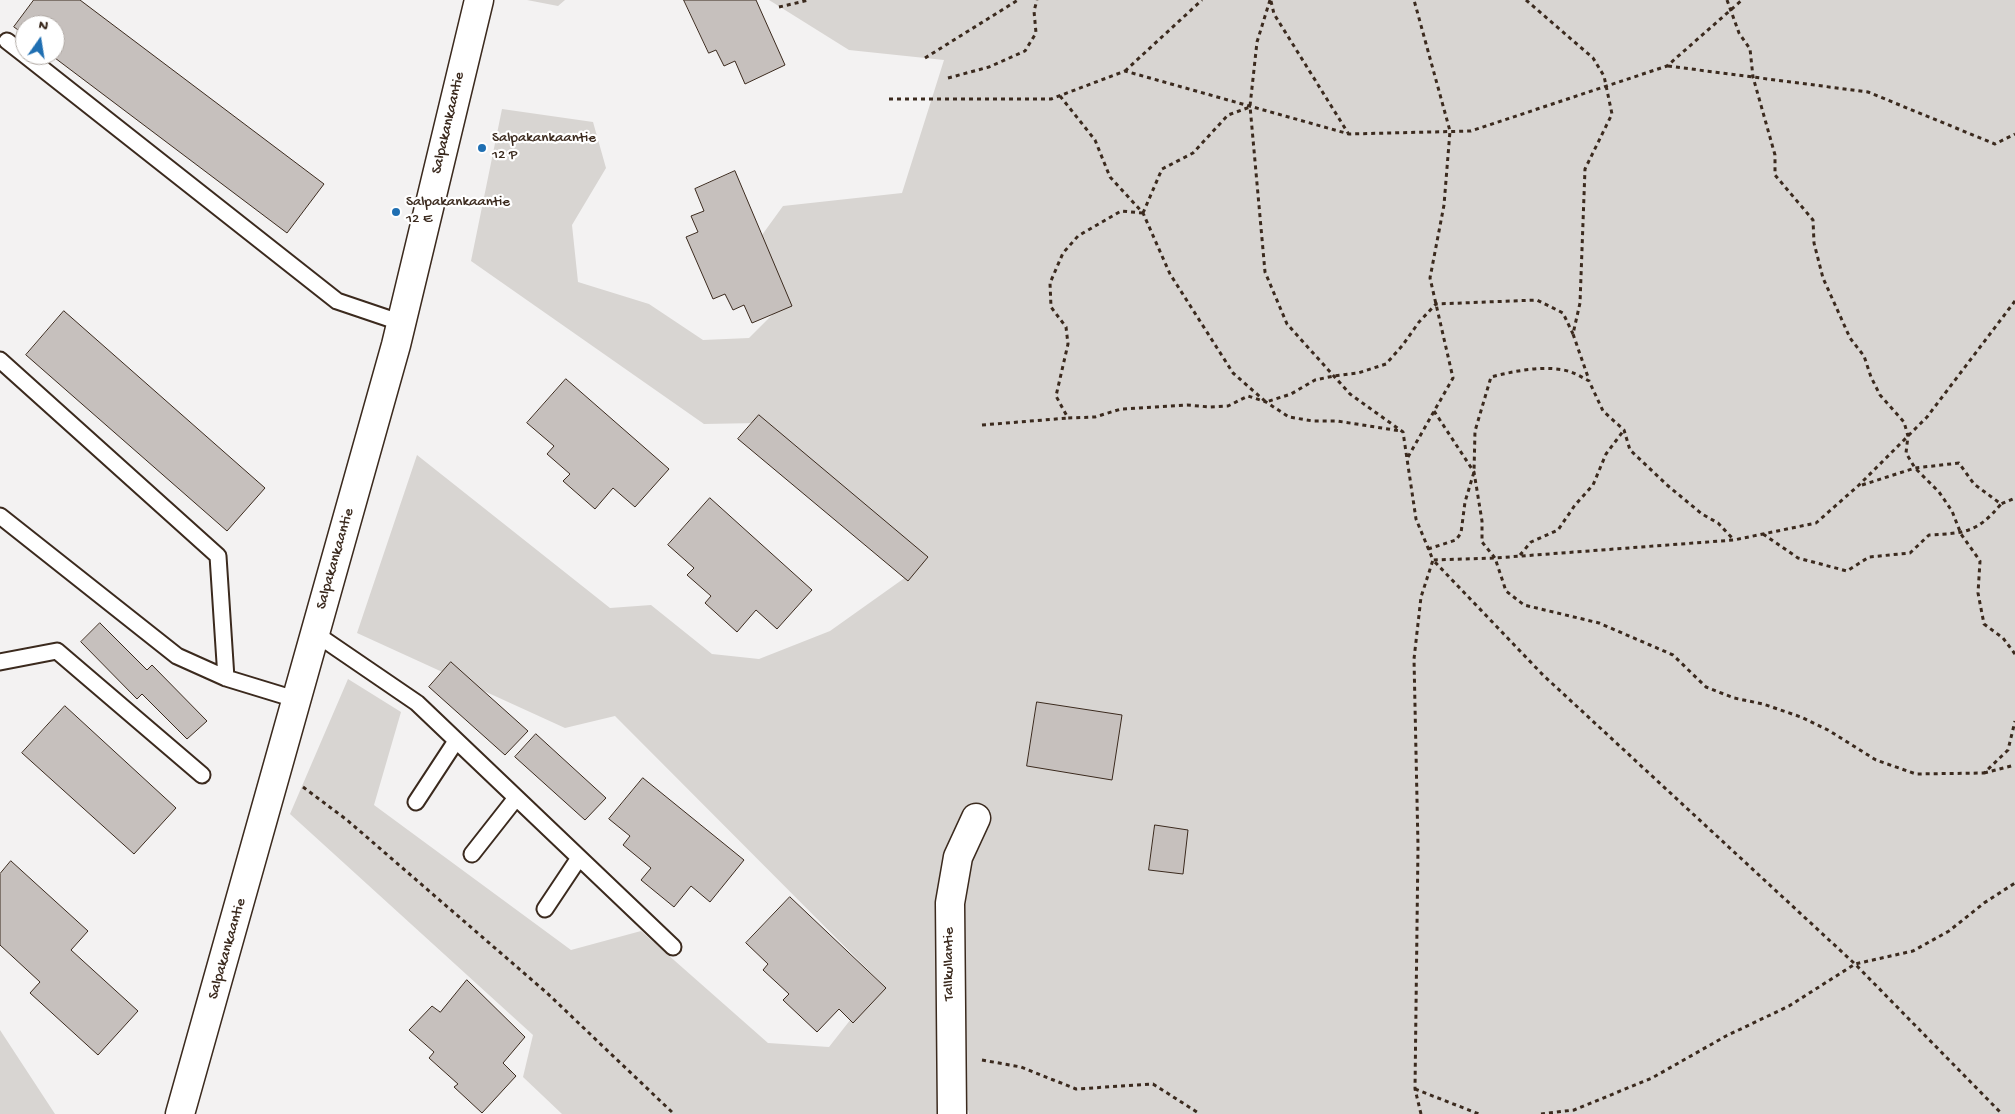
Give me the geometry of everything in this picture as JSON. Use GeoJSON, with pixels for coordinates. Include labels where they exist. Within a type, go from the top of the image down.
{"type":"FeatureCollection","features":[{"type":"Feature","properties":{"kind":"street","name":"Salpakankaantie"},"geometry":{"type":"LineString","coordinates":[[180,1114],[298,700],[402,323],[479,0]]}},
{"type":"Feature","properties":{"kind":"street","name":"Tallkullantie"},"geometry":{"type":"LineString","coordinates":[[952,1114],[950,903],[958,857],[976,818]]}},
{"type":"Feature","properties":{"kind":"lane"},"geometry":{"type":"LineString","coordinates":[[7,41],[15,47]]}},
{"type":"Feature","properties":{"kind":"lane"},"geometry":{"type":"LineString","coordinates":[[38,65],[337,301],[402,323]]}},
{"type":"Feature","properties":{"kind":"lane"},"geometry":{"type":"LineString","coordinates":[[0,360],[218,556],[226,678]]}},
{"type":"Feature","properties":{"kind":"lane"},"geometry":{"type":"LineString","coordinates":[[0,516],[177,656],[226,678],[298,700]]}},
{"type":"Feature","properties":{"kind":"lane"},"geometry":{"type":"LineString","coordinates":[[316,634],[417,703],[673,947]]}},
{"type":"Feature","properties":{"kind":"lane"},"geometry":{"type":"LineString","coordinates":[[0,662],[57,651],[202,774]]}},
{"type":"Feature","properties":{"kind":"lane"},"geometry":{"type":"LineString","coordinates":[[416,802],[456,741]]}},
{"type":"Feature","properties":{"kind":"lane"},"geometry":{"type":"LineString","coordinates":[[472,854],[516,798]]}},
{"type":"Feature","properties":{"kind":"lane"},"geometry":{"type":"LineString","coordinates":[[545,909],[579,858]]}},
{"type":"Feature","properties":{"kind":"path"},"geometry":{"type":"LineString","coordinates":[[779,7],[809,0]]}},
{"type":"Feature","properties":{"kind":"path"},"geometry":{"type":"LineString","coordinates":[[925,58],[1018,0]]}},
{"type":"Feature","properties":{"kind":"path"},"geometry":{"type":"LineString","coordinates":[[948,78],[989,67],[1025,52],[1036,32],[1034,10],[1037,0]]}},
{"type":"Feature","properties":{"kind":"path"},"geometry":{"type":"LineString","coordinates":[[889,99],[1051,99],[1125,71],[1202,0]]}},
{"type":"Feature","properties":{"kind":"path"},"geometry":{"type":"LineString","coordinates":[[1271,0],[1257,42],[1250,106],[1264,272],[1287,324],[1350,394],[1403,432],[1416,519],[1433,560],[1543,675],[1855,964],[2002,1114]]}},
{"type":"Feature","properties":{"kind":"path"},"geometry":{"type":"LineString","coordinates":[[1271,0],[1274,14],[1349,134]]}},
{"type":"Feature","properties":{"kind":"path"},"geometry":{"type":"LineString","coordinates":[[1408,458],[1453,378],[1430,278],[1444,205],[1450,132],[1414,0]]}},
{"type":"Feature","properties":{"kind":"path"},"geometry":{"type":"LineString","coordinates":[[1526,0],[1593,58],[1604,76],[1612,114],[1585,169],[1580,303],[1573,334]]}},
{"type":"Feature","properties":{"kind":"path"},"geometry":{"type":"LineString","coordinates":[[1727,0],[1739,33],[1750,49],[1754,77],[1775,155],[1775,175],[1813,220],[1814,243],[1823,278],[1850,338],[1864,356],[1880,395],[1904,422],[1908,436],[1906,453],[1915,468],[1939,492],[1952,510],[1961,534],[1980,561],[1978,593],[1984,624],[2002,638],[2015,654]]}},
{"type":"Feature","properties":{"kind":"path"},"geometry":{"type":"LineString","coordinates":[[1125,71],[1349,134],[1471,131],[1667,66],[1742,0]]}},
{"type":"Feature","properties":{"kind":"path"},"geometry":{"type":"LineString","coordinates":[[1667,66],[1868,92],[1995,144],[2015,134]]}},
{"type":"Feature","properties":{"kind":"path"},"geometry":{"type":"LineString","coordinates":[[1060,96],[1095,140],[1110,177],[1143,213],[1170,274],[1233,373],[1266,402],[1289,417],[1313,421],[1337,421],[1403,432]]}},
{"type":"Feature","properties":{"kind":"path"},"geometry":{"type":"LineString","coordinates":[[1143,213],[1162,169],[1193,153],[1228,115],[1250,106]]}},
{"type":"Feature","properties":{"kind":"path"},"geometry":{"type":"LineString","coordinates":[[1068,418],[1056,396],[1068,344],[1066,327],[1051,307],[1050,283],[1063,253],[1078,236],[1122,211],[1143,213]]}},
{"type":"Feature","properties":{"kind":"path"},"geometry":{"type":"LineString","coordinates":[[982,425],[1095,416],[1121,409],[1187,405],[1228,406],[1248,396],[1266,402],[1291,394],[1315,380],[1358,374],[1386,364],[1419,322],[1436,304],[1537,300],[1563,313],[1573,334],[1589,381],[1603,411],[1624,430],[1630,450],[1702,514],[1718,523],[1734,540]]}},
{"type":"Feature","properties":{"kind":"path"},"geometry":{"type":"LineString","coordinates":[[1433,560],[1495,558],[1734,540],[1816,523],[1859,485],[1927,417],[2015,300]]}},
{"type":"Feature","properties":{"kind":"path"},"geometry":{"type":"LineString","coordinates":[[1589,381],[1569,371],[1542,369],[1512,371],[1491,377],[1475,431],[1474,472],[1482,521],[1482,542],[1495,558],[1506,592],[1524,605],[1599,622],[1673,655],[1706,686],[1734,698],[1763,704],[1801,717],[1828,730],[1876,760],[1916,774],[1984,773],[2015,765]]}},
{"type":"Feature","properties":{"kind":"path"},"geometry":{"type":"LineString","coordinates":[[1434,412],[1474,472]]}},
{"type":"Feature","properties":{"kind":"path"},"geometry":{"type":"LineString","coordinates":[[1519,556],[1531,542],[1558,530],[1575,505],[1593,485],[1606,454],[1624,430]]}},
{"type":"Feature","properties":{"kind":"path"},"geometry":{"type":"LineString","coordinates":[[1859,485],[1915,468],[1959,463],[1974,484],[2001,504]]}},
{"type":"Feature","properties":{"kind":"path"},"geometry":{"type":"LineString","coordinates":[[1428,549],[1456,540],[1461,533],[1465,502],[1474,472]]}},
{"type":"Feature","properties":{"kind":"path"},"geometry":{"type":"LineString","coordinates":[[1763,534],[1798,558],[1847,571],[1869,558],[1910,552],[1929,535],[1961,534],[1987,521],[2001,504],[2015,498]]}},
{"type":"Feature","properties":{"kind":"path"},"geometry":{"type":"LineString","coordinates":[[1421,1114],[1415,1089],[1418,846],[1414,659],[1421,597],[1433,560]]}},
{"type":"Feature","properties":{"kind":"path"},"geometry":{"type":"LineString","coordinates":[[1984,773],[2008,750],[2015,721]]}},
{"type":"Feature","properties":{"kind":"path"},"geometry":{"type":"LineString","coordinates":[[298,783],[347,820],[547,993],[674,1114]]}},
{"type":"Feature","properties":{"kind":"path"},"geometry":{"type":"LineString","coordinates":[[1541,1114],[1573,1112],[1652,1078],[1726,1036],[1789,1006],[1855,964],[1913,951],[1949,931],[1984,903],[2015,883]]}},
{"type":"Feature","properties":{"kind":"path"},"geometry":{"type":"LineString","coordinates":[[951,1054],[1021,1067],[1076,1089],[1153,1084],[1200,1114]]}},
{"type":"Feature","properties":{"kind":"path"},"geometry":{"type":"LineString","coordinates":[[1415,1089],[1480,1114]]}},
{"type":"Feature","properties":{"kind":"shaded area"},"geometry":{"type":"Polygon","coordinates":[[[527,0],[565,0],[558,6],[527,0]]]}},
{"type":"Feature","properties":{"kind":"shaded area"},"geometry":{"type":"Polygon","coordinates":[[[769,0],[2015,0],[2015,1114],[969,1114],[968,1110],[947,1114],[562,1114],[523,1077],[533,1035],[290,814],[348,679],[401,712],[374,805],[571,950],[641,931],[768,1043],[829,1047],[880,982],[615,716],[565,728],[357,633],[417,455],[610,608],[651,605],[712,654],[759,659],[830,631],[920,567],[758,423],[704,424],[471,261],[502,109],[593,122],[606,168],[572,225],[578,282],[649,304],[703,340],[749,338],[785,302],[762,235],[783,206],[902,193],[944,60],[849,50],[769,0]]]}},
{"type":"Feature","properties":{"kind":"shaded area"},"geometry":{"type":"Polygon","coordinates":[[[0,1030],[55,1114],[0,1114],[0,1030]]]}},
{"type":"Feature","properties":{"kind":"building"},"geometry":{"type":"Polygon","coordinates":[[[34,0],[80,0],[324,184],[287,233],[64,65],[65,15],[23,15],[34,0]]]}},
{"type":"Feature","properties":{"kind":"building"},"geometry":{"type":"Polygon","coordinates":[[[684,0],[756,0],[785,65],[745,84],[735,61],[724,66],[716,50],[709,53],[684,0]]]}},
{"type":"Feature","properties":{"kind":"building"},"geometry":{"type":"Polygon","coordinates":[[[735,171],[792,306],[752,323],[744,305],[733,310],[725,294],[713,299],[686,237],[698,232],[691,216],[704,211],[695,189],[735,171]]]}},
{"type":"Feature","properties":{"kind":"building"},"geometry":{"type":"Polygon","coordinates":[[[64,311],[265,488],[227,531],[26,355],[64,311]]]}},
{"type":"Feature","properties":{"kind":"building"},"geometry":{"type":"Polygon","coordinates":[[[566,379],[669,469],[635,507],[613,488],[595,509],[563,481],[570,474],[547,454],[554,446],[527,423],[566,379]]]}},
{"type":"Feature","properties":{"kind":"building"},"geometry":{"type":"Polygon","coordinates":[[[759,415],[928,557],[908,581],[738,439],[759,415]]]}},
{"type":"Feature","properties":{"kind":"building"},"geometry":{"type":"Polygon","coordinates":[[[710,498],[812,590],[777,629],[756,610],[737,632],[705,603],[711,596],[687,575],[694,568],[668,545],[710,498]]]}},
{"type":"Feature","properties":{"kind":"building"},"geometry":{"type":"Polygon","coordinates":[[[100,623],[147,670],[152,665],[207,721],[187,739],[142,694],[137,699],[81,642],[100,623]]]}},
{"type":"Feature","properties":{"kind":"building"},"geometry":{"type":"Polygon","coordinates":[[[451,662],[528,731],[505,755],[429,687],[451,662]]]}},
{"type":"Feature","properties":{"kind":"building"},"geometry":{"type":"Polygon","coordinates":[[[1037,702],[1122,715],[1112,780],[1027,766],[1037,702]]]}},
{"type":"Feature","properties":{"kind":"building"},"geometry":{"type":"Polygon","coordinates":[[[65,706],[176,808],[134,854],[22,753],[65,706]]]}},
{"type":"Feature","properties":{"kind":"building"},"geometry":{"type":"Polygon","coordinates":[[[536,734],[606,798],[585,820],[515,757],[536,734]]]}},
{"type":"Feature","properties":{"kind":"building"},"geometry":{"type":"Polygon","coordinates":[[[643,778],[744,860],[710,902],[691,886],[674,907],[641,880],[651,868],[623,845],[630,836],[609,819],[643,778]]]}},
{"type":"Feature","properties":{"kind":"building"},"geometry":{"type":"Polygon","coordinates":[[[1155,825],[1188,830],[1183,874],[1149,870],[1155,825]]]}},
{"type":"Feature","properties":{"kind":"building"},"geometry":{"type":"Polygon","coordinates":[[[11,861],[88,931],[71,950],[138,1011],[98,1055],[30,993],[40,982],[0,945],[0,874],[11,861]]]}},
{"type":"Feature","properties":{"kind":"building"},"geometry":{"type":"Polygon","coordinates":[[[790,897],[886,988],[853,1023],[839,1009],[817,1032],[783,1000],[789,994],[763,970],[768,964],[746,943],[790,897]]]}},
{"type":"Feature","properties":{"kind":"building"},"geometry":{"type":"Polygon","coordinates":[[[467,980],[525,1037],[503,1063],[516,1076],[482,1113],[454,1087],[458,1084],[429,1058],[434,1052],[409,1030],[432,1006],[440,1012],[467,980]]]}},
{"type":"Feature","properties":{"kind":"place","name":"Salpakankaantie 12 P"},"geometry":{"type":"Point","coordinates":[482,148]}},
{"type":"Feature","properties":{"kind":"place","name":"Salpakankaantie 12 E"},"geometry":{"type":"Point","coordinates":[396,212]}}]}
